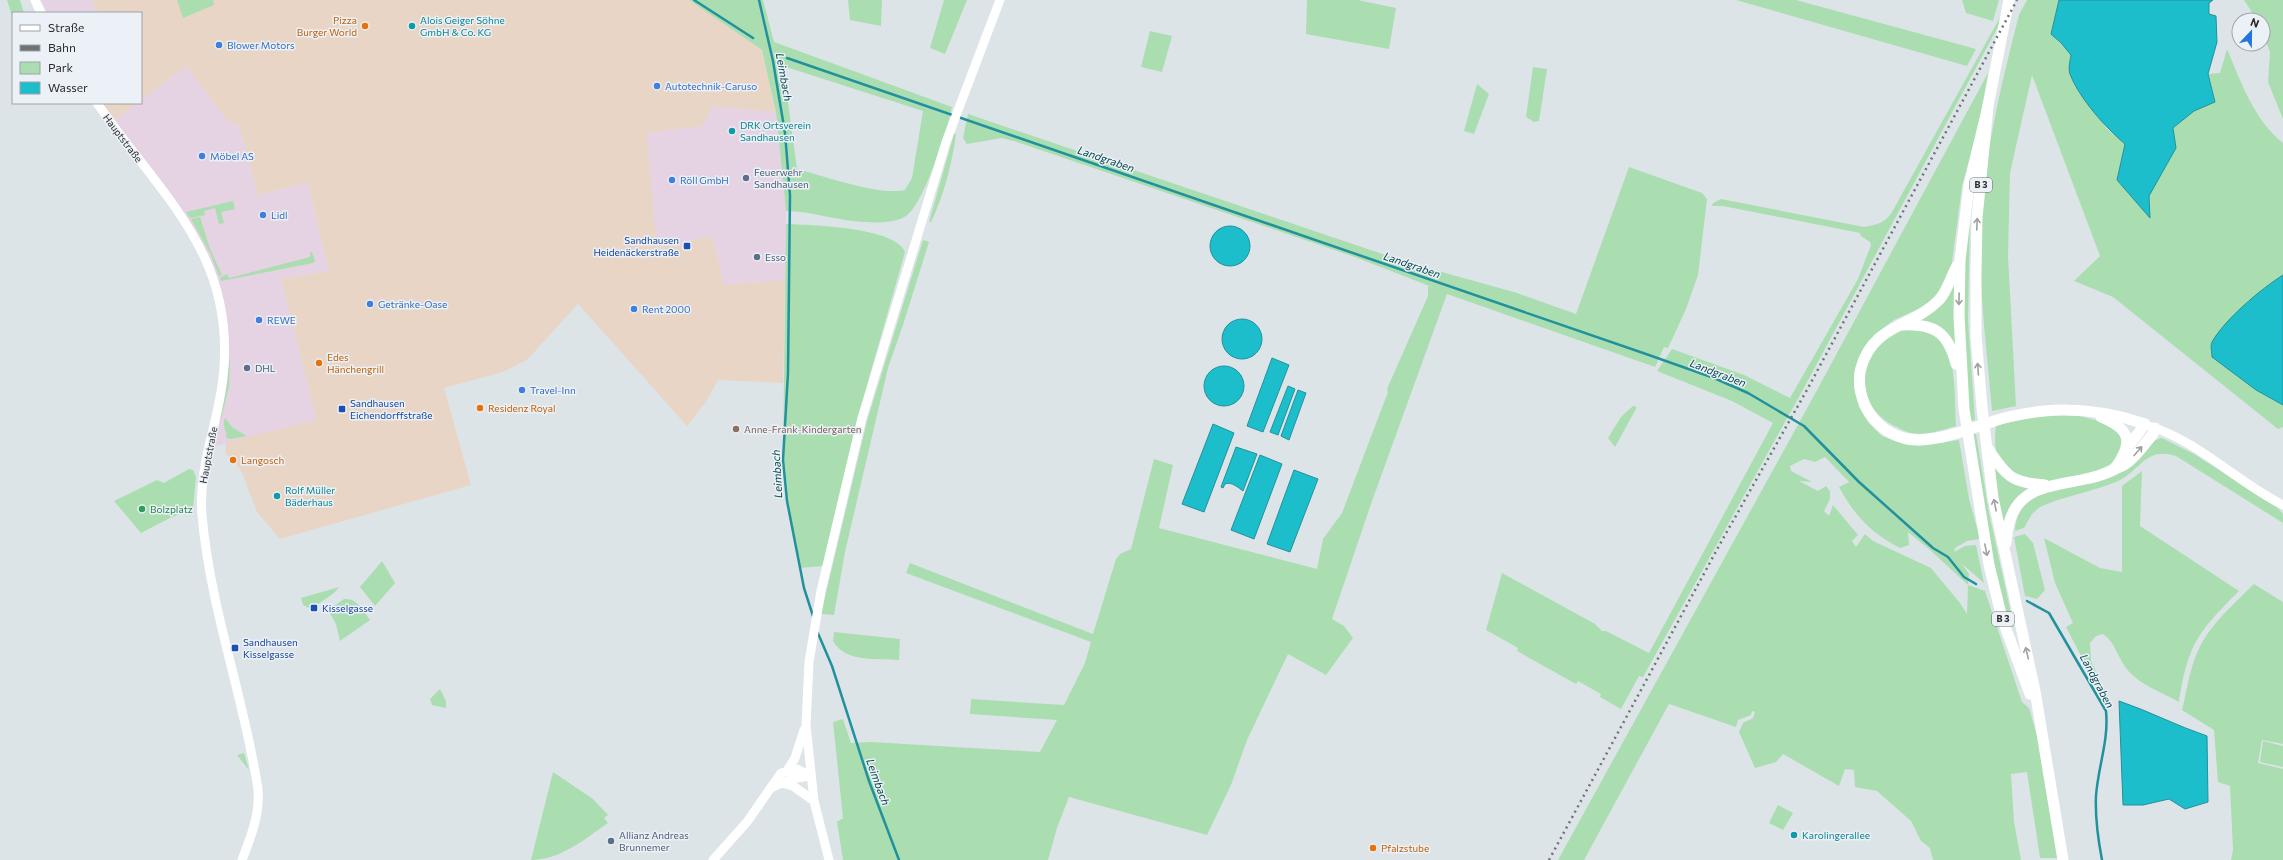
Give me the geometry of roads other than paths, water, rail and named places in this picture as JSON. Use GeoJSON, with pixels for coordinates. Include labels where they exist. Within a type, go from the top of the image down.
{"type":"FeatureCollection","features":[{"type":"Feature","properties":{"kind":"main road"},"geometry":{"type":"LineString","coordinates":[[35,0],[41,12]]}},
{"type":"Feature","properties":{"kind":"main road"},"geometry":{"type":"LineString","coordinates":[[829,860],[814,801],[810,776],[806,725],[809,662],[821,591],[862,418],[952,125],[1000,0]]}},
{"type":"Feature","properties":{"kind":"main road","name":"B 3"},"geometry":{"type":"LineString","coordinates":[[2009,0],[1988,106],[1969,185],[1960,260],[1959,316],[1964,409],[1989,565],[2000,610],[2040,723]]}},
{"type":"Feature","properties":{"kind":"main road","name":"Hauptstraße"},"geometry":{"type":"LineString","coordinates":[[98,104],[186,221],[210,268],[223,310],[226,343],[223,379],[205,463],[201,503],[215,596],[258,790],[259,800],[255,821],[242,860]]}},
{"type":"Feature","properties":{"kind":"main road","name":"B 3"},"geometry":{"type":"LineString","coordinates":[[1988,106],[1977,218],[1976,263],[1976,336],[1985,442],[2005,556],[2035,691],[2057,813],[2063,860]]}},
{"type":"Feature","properties":{"kind":"main road"},"geometry":{"type":"LineString","coordinates":[[1960,260],[1952,282],[1938,301],[1877,339],[1870,348],[1861,368],[1860,389],[1864,404],[1873,419],[1894,435],[1917,440],[1927,440],[2027,413],[2060,410],[2115,416],[2150,426],[2194,448],[2253,488],[2283,505]]}},
{"type":"Feature","properties":{"kind":"main road"},"geometry":{"type":"LineString","coordinates":[[1897,326],[1924,325],[1940,332],[1948,342],[1954,354],[1962,384]]}},
{"type":"Feature","properties":{"kind":"main road"},"geometry":{"type":"LineString","coordinates":[[2089,412],[2118,425],[2127,439],[2128,447]]}},
{"type":"Feature","properties":{"kind":"main road"},"geometry":{"type":"LineString","coordinates":[[2115,468],[2128,447],[2150,426]]}},
{"type":"Feature","properties":{"kind":"main road"},"geometry":{"type":"LineString","coordinates":[[1985,442],[1996,463],[2008,476],[2020,482],[2048,485],[2099,476],[2125,464],[2153,434],[2150,426]]}},
{"type":"Feature","properties":{"kind":"main road"},"geometry":{"type":"LineString","coordinates":[[2005,556],[2006,530],[2014,511],[2028,495],[2048,485]]}},
{"type":"Feature","properties":{"kind":"main road"},"geometry":{"type":"LineString","coordinates":[[713,860],[747,822],[776,777],[788,769],[795,758],[806,725]]}},
{"type":"Feature","properties":{"kind":"main road"},"geometry":{"type":"LineString","coordinates":[[788,769],[797,769],[810,776]]}},
{"type":"Feature","properties":{"kind":"main road"},"geometry":{"type":"LineString","coordinates":[[768,790],[779,783],[810,776]]}},
{"type":"Feature","properties":{"kind":"main road"},"geometry":{"type":"LineString","coordinates":[[779,783],[793,786],[814,801]]}},
{"type":"Feature","properties":{"kind":"water"},"geometry":{"type":"Polygon","coordinates":[[[2059,0],[2213,0],[2209,3],[2209,14],[2216,16],[2217,42],[2208,74],[2215,102],[2194,111],[2173,128],[2176,148],[2149,196],[2150,218],[2117,180],[2125,144],[2110,130],[2086,102],[2069,72],[2071,55],[2051,34],[2059,0]]]}},
{"type":"Feature","properties":{"kind":"water"},"geometry":{"type":"Polygon","coordinates":[[[1226,226],[1234,226],[1241,229],[1247,235],[1250,246],[1247,257],[1241,263],[1234,266],[1226,266],[1219,263],[1213,257],[1210,250],[1210,242],[1213,235],[1219,229],[1226,226]]]}},
{"type":"Feature","properties":{"kind":"water"},"geometry":{"type":"Polygon","coordinates":[[[2283,275],[2283,405],[2256,390],[2212,357],[2211,344],[2234,314],[2264,288],[2283,275]]]}},
{"type":"Feature","properties":{"kind":"water"},"geometry":{"type":"Polygon","coordinates":[[[1246,319],[1253,322],[1259,328],[1262,339],[1261,347],[1253,356],[1246,359],[1238,359],[1231,356],[1223,347],[1222,335],[1225,328],[1234,320],[1246,319]]]}},
{"type":"Feature","properties":{"kind":"water"},"geometry":{"type":"Polygon","coordinates":[[[1272,358],[1289,365],[1263,432],[1247,426],[1272,358]]]}},
{"type":"Feature","properties":{"kind":"water"},"geometry":{"type":"Polygon","coordinates":[[[1228,366],[1235,369],[1241,375],[1244,386],[1243,394],[1235,403],[1228,406],[1220,406],[1213,403],[1205,394],[1204,382],[1207,375],[1216,367],[1228,366]]]}},
{"type":"Feature","properties":{"kind":"water"},"geometry":{"type":"Polygon","coordinates":[[[1288,386],[1295,389],[1278,435],[1270,432],[1288,386]]]}},
{"type":"Feature","properties":{"kind":"water"},"geometry":{"type":"Polygon","coordinates":[[[1298,390],[1306,393],[1289,440],[1281,436],[1298,390]]]}},
{"type":"Feature","properties":{"kind":"water"},"geometry":{"type":"Polygon","coordinates":[[[1213,424],[1234,433],[1204,512],[1182,504],[1213,424]]]}},
{"type":"Feature","properties":{"kind":"water"},"geometry":{"type":"Polygon","coordinates":[[[1236,447],[1257,454],[1243,491],[1230,483],[1225,484],[1223,488],[1221,487],[1236,447]]]}},
{"type":"Feature","properties":{"kind":"water"},"geometry":{"type":"Polygon","coordinates":[[[1260,455],[1282,464],[1254,539],[1231,530],[1260,455]]]}},
{"type":"Feature","properties":{"kind":"water"},"geometry":{"type":"Polygon","coordinates":[[[1294,470],[1318,479],[1290,552],[1267,544],[1294,470]]]}},
{"type":"Feature","properties":{"kind":"water"},"geometry":{"type":"Polygon","coordinates":[[[2119,701],[2207,736],[2208,802],[2185,809],[2169,799],[2143,805],[2123,805],[2119,701]]]}},
{"type":"Feature","properties":{"kind":"waterway","name":"Landgraben"},"geometry":{"type":"LineString","coordinates":[[694,0],[753,38]]}},
{"type":"Feature","properties":{"kind":"waterway","name":"Leimbach"},"geometry":{"type":"LineString","coordinates":[[759,0],[773,61],[785,133],[790,195],[788,373],[783,460],[787,501],[804,588],[813,616]]}},
{"type":"Feature","properties":{"kind":"waterway","name":"Landgraben"},"geometry":{"type":"LineString","coordinates":[[787,58],[1646,354],[1714,378],[1748,393],[1804,426],[1859,482],[1933,548],[1948,557],[1964,577],[1976,584]]}},
{"type":"Feature","properties":{"kind":"waterway","name":"Landgraben"},"geometry":{"type":"LineString","coordinates":[[2027,601],[2049,613],[2106,711],[2107,722],[2105,743],[2096,796],[2097,828],[2102,860]]}},
{"type":"Feature","properties":{"kind":"waterway","name":"Leimbach"},"geometry":{"type":"LineString","coordinates":[[817,631],[832,666],[869,781],[899,860]]}},
{"type":"Feature","properties":{"kind":"railway"},"geometry":{"type":"LineString","coordinates":[[1549,860],[1720,544],[1808,388],[2017,0]]}},
{"type":"Feature","properties":{"kind":"place","name":"Pizza Burger World"},"geometry":{"type":"Point","coordinates":[365,26]}},
{"type":"Feature","properties":{"kind":"place","name":"Alois Geiger Söhne GmbH & Co. KG"},"geometry":{"type":"Point","coordinates":[412,26]}},
{"type":"Feature","properties":{"kind":"place","name":"Blower Motors"},"geometry":{"type":"Point","coordinates":[219,45]}},
{"type":"Feature","properties":{"kind":"place","name":"Autotechnik-Caruso"},"geometry":{"type":"Point","coordinates":[657,86]}},
{"type":"Feature","properties":{"kind":"place","name":"DRK Ortsverein Sandhausen"},"geometry":{"type":"Point","coordinates":[732,131]}},
{"type":"Feature","properties":{"kind":"place","name":"Möbel AS"},"geometry":{"type":"Point","coordinates":[202,156]}},
{"type":"Feature","properties":{"kind":"place","name":"Feuerwehr Sandhausen"},"geometry":{"type":"Point","coordinates":[746,178]}},
{"type":"Feature","properties":{"kind":"place","name":"Röll GmbH"},"geometry":{"type":"Point","coordinates":[672,180]}},
{"type":"Feature","properties":{"kind":"place","name":"Lidl"},"geometry":{"type":"Point","coordinates":[263,215]}},
{"type":"Feature","properties":{"kind":"place","name":"Sandhausen Heidenäckerstraße"},"geometry":{"type":"Point","coordinates":[687,246]}},
{"type":"Feature","properties":{"kind":"place","name":"Esso"},"geometry":{"type":"Point","coordinates":[757,257]}},
{"type":"Feature","properties":{"kind":"place","name":"Getränke-Oase"},"geometry":{"type":"Point","coordinates":[370,304]}},
{"type":"Feature","properties":{"kind":"place","name":"Rent 2000"},"geometry":{"type":"Point","coordinates":[634,309]}},
{"type":"Feature","properties":{"kind":"place","name":"REWE"},"geometry":{"type":"Point","coordinates":[259,320]}},
{"type":"Feature","properties":{"kind":"place","name":"Edes Hänchengrill"},"geometry":{"type":"Point","coordinates":[319,363]}},
{"type":"Feature","properties":{"kind":"place","name":"DHL"},"geometry":{"type":"Point","coordinates":[247,368]}},
{"type":"Feature","properties":{"kind":"place","name":"Travel-Inn"},"geometry":{"type":"Point","coordinates":[522,390]}},
{"type":"Feature","properties":{"kind":"place","name":"Residenz Royal"},"geometry":{"type":"Point","coordinates":[480,408]}},
{"type":"Feature","properties":{"kind":"place","name":"Sandhausen Eichendorffstraße"},"geometry":{"type":"Point","coordinates":[342,409]}},
{"type":"Feature","properties":{"kind":"place","name":"Anne-Frank-Kindergarten"},"geometry":{"type":"Point","coordinates":[736,429]}},
{"type":"Feature","properties":{"kind":"place","name":"Langosch"},"geometry":{"type":"Point","coordinates":[233,460]}},
{"type":"Feature","properties":{"kind":"place","name":"Rolf Müller Bäderhaus"},"geometry":{"type":"Point","coordinates":[277,496]}},
{"type":"Feature","properties":{"kind":"place","name":"Bolzplatz"},"geometry":{"type":"Point","coordinates":[142,509]}},
{"type":"Feature","properties":{"kind":"place","name":"Kisselgasse"},"geometry":{"type":"Point","coordinates":[314,608]}},
{"type":"Feature","properties":{"kind":"place","name":"Sandhausen Kisselgasse"},"geometry":{"type":"Point","coordinates":[235,648]}},
{"type":"Feature","properties":{"kind":"place","name":"Karolingerallee"},"geometry":{"type":"Point","coordinates":[1794,835]}},
{"type":"Feature","properties":{"kind":"place","name":"Allianz Andreas Brunnemer"},"geometry":{"type":"Point","coordinates":[611,841]}},
{"type":"Feature","properties":{"kind":"place","name":"Pfalzstube"},"geometry":{"type":"Point","coordinates":[1373,848]}}]}
